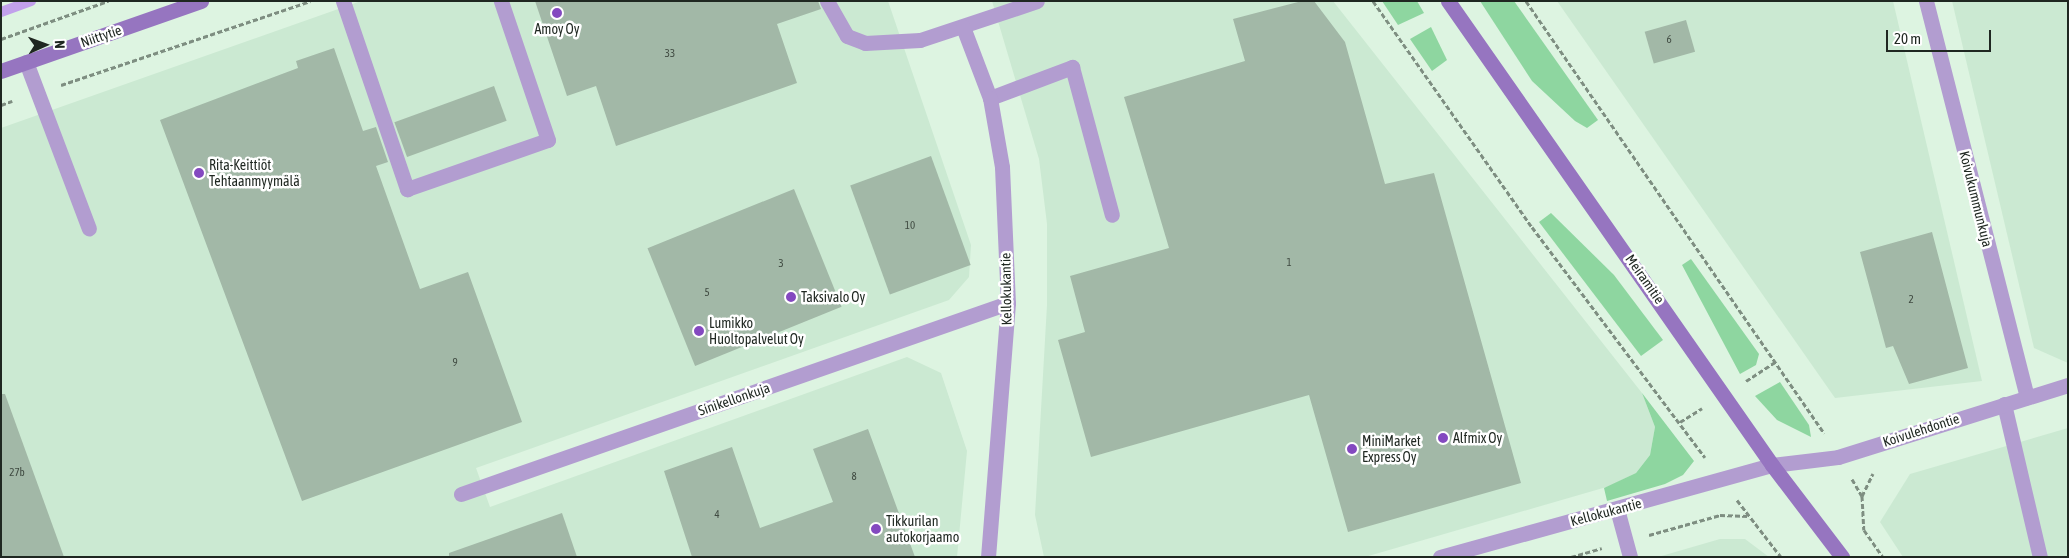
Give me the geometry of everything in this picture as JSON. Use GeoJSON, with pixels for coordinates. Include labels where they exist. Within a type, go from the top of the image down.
{"type":"FeatureCollection","features":[{"type":"Feature","properties":{"kind":"main road","name":"Niittytie"},"geometry":{"type":"LineString","coordinates":[[1,71],[201,1]]}},
{"type":"Feature","properties":{"kind":"main road","name":"Meiramitie"},"geometry":{"type":"LineString","coordinates":[[1448,1],[1772,465],[1842,557]]}},
{"type":"Feature","properties":{"kind":"street"},"geometry":{"type":"LineString","coordinates":[[343,1],[407,189],[548,140],[500,1]]}},
{"type":"Feature","properties":{"kind":"street"},"geometry":{"type":"LineString","coordinates":[[827,1],[847,36],[865,44],[920,40],[1036,1]]}},
{"type":"Feature","properties":{"kind":"street","name":"Koivukummunkuja"},"geometry":{"type":"LineString","coordinates":[[1926,1],[2027,397]]}},
{"type":"Feature","properties":{"kind":"street","name":"Kellokukantie"},"geometry":{"type":"LineString","coordinates":[[963,27],[990,98],[1002,167],[1008,303],[988,557]]}},
{"type":"Feature","properties":{"kind":"street"},"geometry":{"type":"LineString","coordinates":[[26,62],[89,229]]}},
{"type":"Feature","properties":{"kind":"street"},"geometry":{"type":"LineString","coordinates":[[990,98],[1072,67],[1112,215]]}},
{"type":"Feature","properties":{"kind":"street","name":"Sinikellonkuja"},"geometry":{"type":"LineString","coordinates":[[461,494],[1008,303]]}},
{"type":"Feature","properties":{"kind":"street","name":"Koivulehdontie"},"geometry":{"type":"LineString","coordinates":[[1772,465],[1838,457],[2068,385]]}},
{"type":"Feature","properties":{"kind":"street"},"geometry":{"type":"LineString","coordinates":[[2004,404],[2040,557]]}},
{"type":"Feature","properties":{"kind":"street","name":"Kellokukantie"},"geometry":{"type":"LineString","coordinates":[[1440,557],[1772,465]]}},
{"type":"Feature","properties":{"kind":"street"},"geometry":{"type":"LineString","coordinates":[[1617,509],[1630,557]]}},
{"type":"Feature","properties":{"kind":"path"},"geometry":{"type":"LineString","coordinates":[[1,39],[108,1]]}},
{"type":"Feature","properties":{"kind":"path"},"geometry":{"type":"LineString","coordinates":[[1,105],[310,1]]}},
{"type":"Feature","properties":{"kind":"path"},"geometry":{"type":"LineString","coordinates":[[1373,1],[1532,227],[1723,480],[1748,516],[1781,557]]}},
{"type":"Feature","properties":{"kind":"path"},"geometry":{"type":"LineString","coordinates":[[1526,1],[1808,405],[1862,496],[1864,530],[1883,557]]}},
{"type":"Feature","properties":{"kind":"path"},"geometry":{"type":"LineString","coordinates":[[1571,557],[1720,515],[1748,516]]}},
{"type":"Feature","properties":{"kind":"shaded area"},"geometry":{"type":"Polygon","coordinates":[[[361,1],[888,1],[971,245],[969,277],[949,300],[476,468],[490,507],[907,357],[941,373],[967,451],[957,557],[1,557],[1,128],[361,1]]]}},
{"type":"Feature","properties":{"kind":"shaded area"},"geometry":{"type":"Polygon","coordinates":[[[992,1],[1333,1],[1642,393],[1655,427],[1650,455],[1636,473],[1610,486],[1365,557],[1044,557],[1035,515],[1047,305],[1047,224],[1039,159],[992,1]]]}},
{"type":"Feature","properties":{"kind":"shaded area"},"geometry":{"type":"Polygon","coordinates":[[[1557,1],[1893,1],[1982,381],[1835,398],[1557,1]]]}},
{"type":"Feature","properties":{"kind":"shaded area"},"geometry":{"type":"Polygon","coordinates":[[[1952,1],[2068,1],[2068,363],[2034,348],[1952,1]]]}},
{"type":"Feature","properties":{"kind":"shaded area"},"geometry":{"type":"Polygon","coordinates":[[[2068,428],[2068,557],[1903,557],[1880,522],[1910,474],[2068,428]]]}},
{"type":"Feature","properties":{"kind":"shaded area"},"geometry":{"type":"Polygon","coordinates":[[[1720,539],[1745,539],[1769,557],[1658,557],[1720,539]]]}},
{"type":"Feature","properties":{"kind":"green space"},"geometry":{"type":"Polygon","coordinates":[[[1382,1],[1417,1],[1424,13],[1398,25],[1382,1]]]}},
{"type":"Feature","properties":{"kind":"green space"},"geometry":{"type":"Polygon","coordinates":[[[1480,1],[1514,1],[1598,120],[1587,128],[1575,121],[1532,81],[1480,1]]]}},
{"type":"Feature","properties":{"kind":"green space"},"geometry":{"type":"Polygon","coordinates":[[[1431,27],[1447,60],[1432,71],[1410,39],[1431,27]]]}},
{"type":"Feature","properties":{"kind":"green space"},"geometry":{"type":"Polygon","coordinates":[[[1551,213],[1614,275],[1663,340],[1641,356],[1539,222],[1551,213]]]}},
{"type":"Feature","properties":{"kind":"green space"},"geometry":{"type":"Polygon","coordinates":[[[1691,259],[1759,354],[1756,365],[1740,374],[1682,265],[1691,259]]]}},
{"type":"Feature","properties":{"kind":"green space"},"geometry":{"type":"Polygon","coordinates":[[[1780,382],[1809,425],[1811,437],[1777,420],[1755,396],[1780,382]]]}},
{"type":"Feature","properties":{"kind":"green space"},"geometry":{"type":"Polygon","coordinates":[[[1642,393],[1694,461],[1683,475],[1665,484],[1607,501],[1604,488],[1636,473],[1650,455],[1655,427],[1642,393]]]}},
{"type":"Feature","properties":{"kind":"building"},"geometry":{"type":"Polygon","coordinates":[[[535,1],[818,1],[821,9],[777,24],[797,83],[616,146],[596,86],[567,96],[535,1]]]}},
{"type":"Feature","properties":{"kind":"building"},"geometry":{"type":"Polygon","coordinates":[[[1302,1],[1314,1],[1345,42],[1385,184],[1434,173],[1521,483],[1348,532],[1309,395],[1091,457],[1058,340],[1085,332],[1070,276],[1169,248],[1124,97],[1245,61],[1233,19],[1302,1]]]}},
{"type":"Feature","properties":{"kind":"building"},"geometry":{"type":"Polygon","coordinates":[[[1686,20],[1695,52],[1654,64],[1645,32],[1686,20]]]}},
{"type":"Feature","properties":{"kind":"building"},"geometry":{"type":"Polygon","coordinates":[[[334,48],[363,131],[376,127],[388,162],[376,166],[420,289],[468,272],[522,422],[302,501],[160,120],[298,68],[296,61],[334,48]]]}},
{"type":"Feature","properties":{"kind":"building"},"geometry":{"type":"Polygon","coordinates":[[[494,86],[507,121],[407,157],[394,122],[494,86]]]}},
{"type":"Feature","properties":{"kind":"building"},"geometry":{"type":"Polygon","coordinates":[[[931,156],[971,265],[890,294],[850,185],[931,156]]]}},
{"type":"Feature","properties":{"kind":"building"},"geometry":{"type":"Polygon","coordinates":[[[794,189],[842,307],[695,366],[648,248],[794,189]]]}},
{"type":"Feature","properties":{"kind":"building"},"geometry":{"type":"Polygon","coordinates":[[[1932,232],[1968,368],[1909,384],[1893,346],[1886,348],[1860,252],[1932,232]]]}},
{"type":"Feature","properties":{"kind":"building"},"geometry":{"type":"Polygon","coordinates":[[[1,394],[5,394],[64,557],[1,557],[1,394]]]}},
{"type":"Feature","properties":{"kind":"building"},"geometry":{"type":"Polygon","coordinates":[[[868,429],[915,557],[692,557],[664,471],[732,447],[760,528],[833,502],[813,449],[868,429]]]}},
{"type":"Feature","properties":{"kind":"building"},"geometry":{"type":"Polygon","coordinates":[[[562,513],[577,557],[449,557],[449,553],[562,513]]]}},
{"type":"Feature","properties":{"kind":"waterway"},"geometry":{"type":"LineString","coordinates":[[1,12],[31,1]]}},
{"type":"Feature","properties":{"kind":"place","name":"Amoy Oy"},"geometry":{"type":"Point","coordinates":[557,13]}},
{"type":"Feature","properties":{"kind":"place","name":"Rita-Keittiöt Tehtaanmyymälä"},"geometry":{"type":"Point","coordinates":[199,173]}},
{"type":"Feature","properties":{"kind":"place","name":"Taksivalo Oy"},"geometry":{"type":"Point","coordinates":[791,297]}},
{"type":"Feature","properties":{"kind":"place","name":"Lumikko Huoltopalvelut Oy"},"geometry":{"type":"Point","coordinates":[699,331]}},
{"type":"Feature","properties":{"kind":"place","name":"Alfmix Oy"},"geometry":{"type":"Point","coordinates":[1443,438]}},
{"type":"Feature","properties":{"kind":"place","name":"MiniMarket Express Oy"},"geometry":{"type":"Point","coordinates":[1352,449]}},
{"type":"Feature","properties":{"kind":"place","name":"Tikkurilan autokorjaamo"},"geometry":{"type":"Point","coordinates":[876,529]}}]}
